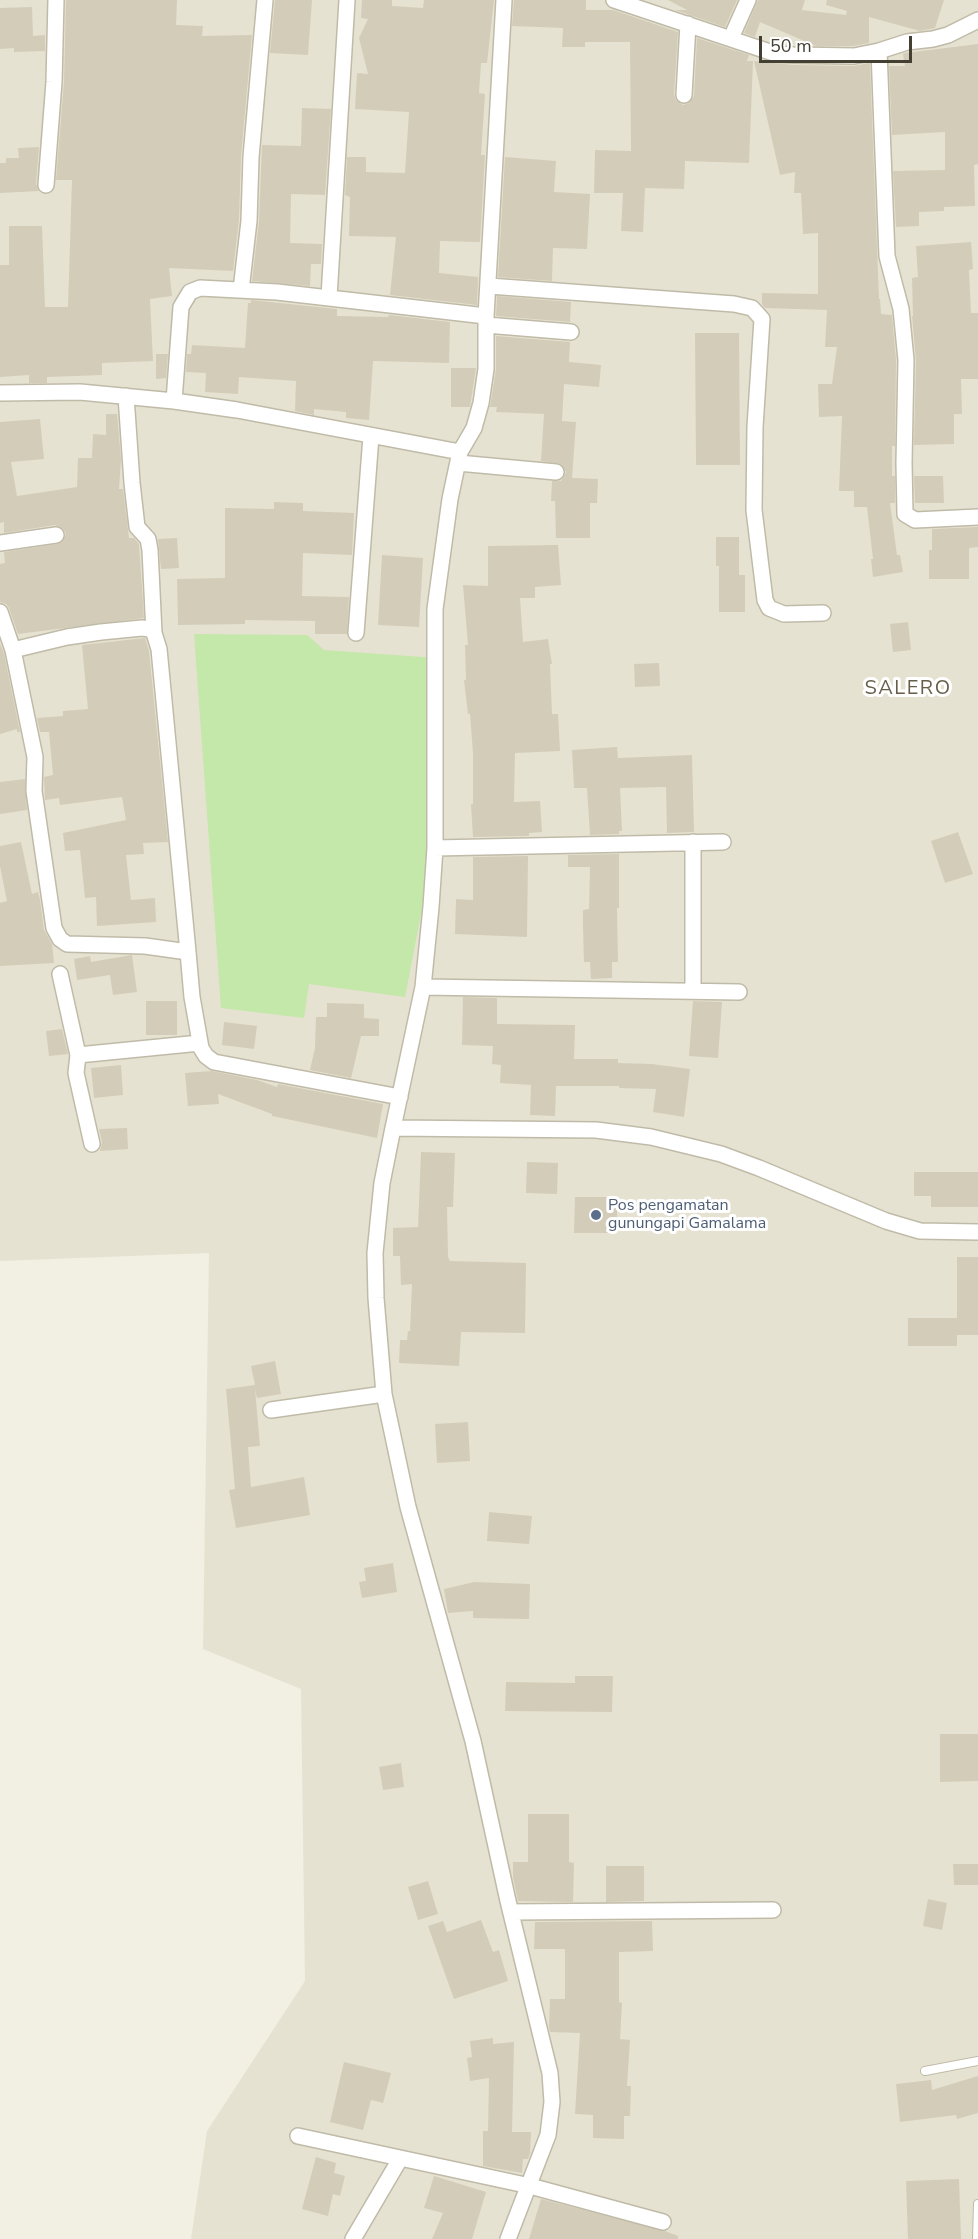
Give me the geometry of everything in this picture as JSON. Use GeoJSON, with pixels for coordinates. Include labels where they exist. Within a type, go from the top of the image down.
{"type":"FeatureCollection","features":[{"type":"Feature","properties":{"kind":"street"},"geometry":{"type":"LineString","coordinates":[[46,185],[54,82],[56,0]]}},
{"type":"Feature","properties":{"kind":"street"},"geometry":{"type":"LineString","coordinates":[[241,290],[249,221],[251,157],[265,0]]}},
{"type":"Feature","properties":{"kind":"street"},"geometry":{"type":"LineString","coordinates":[[329,297],[347,0]]}},
{"type":"Feature","properties":{"kind":"street"},"geometry":{"type":"LineString","coordinates":[[504,0],[486,320],[486,369],[481,403],[474,428],[459,458],[450,499],[435,609],[435,848],[423,987],[382,1183],[375,1253],[376,1298],[384,1394],[408,1507],[473,1741],[511,1912],[545,2047],[552,2092],[548,2135],[508,2239]]}},
{"type":"Feature","properties":{"kind":"street"},"geometry":{"type":"LineString","coordinates":[[615,0],[776,54],[854,56],[907,42],[948,35],[978,20]]}},
{"type":"Feature","properties":{"kind":"street"},"geometry":{"type":"LineString","coordinates":[[731,38],[748,0]]}},
{"type":"Feature","properties":{"kind":"street"},"geometry":{"type":"LineString","coordinates":[[684,95],[688,24]]}},
{"type":"Feature","properties":{"kind":"street"},"geometry":{"type":"LineString","coordinates":[[879,51],[887,256],[901,309],[906,360],[905,514],[915,520],[978,517]]}},
{"type":"Feature","properties":{"kind":"street"},"geometry":{"type":"LineString","coordinates":[[489,286],[734,304],[752,308],[762,320],[755,427],[754,510],[765,600],[769,608],[784,614],[823,613]]}},
{"type":"Feature","properties":{"kind":"street"},"geometry":{"type":"LineString","coordinates":[[174,401],[181,307],[190,292],[200,288],[329,297],[571,332]]}},
{"type":"Feature","properties":{"kind":"street"},"geometry":{"type":"LineString","coordinates":[[0,393],[70,392],[174,401],[237,410],[370,436],[459,458],[556,472]]}},
{"type":"Feature","properties":{"kind":"street"},"geometry":{"type":"LineString","coordinates":[[126,396],[137,527],[148,539],[150,550],[154,633],[159,649],[192,997],[200,1043],[206,1056],[214,1062],[400,1097]]}},
{"type":"Feature","properties":{"kind":"street"},"geometry":{"type":"LineString","coordinates":[[356,633],[370,436]]}},
{"type":"Feature","properties":{"kind":"street"},"geometry":{"type":"LineString","coordinates":[[0,543],[56,536]]}},
{"type":"Feature","properties":{"kind":"street"},"geometry":{"type":"LineString","coordinates":[[0,612],[13,650],[35,756],[34,791],[54,928],[60,939],[67,944],[145,946],[188,952]]}},
{"type":"Feature","properties":{"kind":"street"},"geometry":{"type":"LineString","coordinates":[[13,650],[67,637],[101,632],[142,628],[150,629],[154,633]]}},
{"type":"Feature","properties":{"kind":"street"},"geometry":{"type":"LineString","coordinates":[[693,842],[693,990]]}},
{"type":"Feature","properties":{"kind":"street"},"geometry":{"type":"LineString","coordinates":[[435,848],[723,842]]}},
{"type":"Feature","properties":{"kind":"street"},"geometry":{"type":"LineString","coordinates":[[60,974],[78,1055],[76,1073],[92,1144]]}},
{"type":"Feature","properties":{"kind":"street"},"geometry":{"type":"LineString","coordinates":[[423,987],[740,992]]}},
{"type":"Feature","properties":{"kind":"street"},"geometry":{"type":"LineString","coordinates":[[78,1055],[200,1043]]}},
{"type":"Feature","properties":{"kind":"street"},"geometry":{"type":"LineString","coordinates":[[393,1128],[596,1130],[651,1137],[721,1154],[886,1221],[920,1231],[978,1232]]}},
{"type":"Feature","properties":{"kind":"street"},"geometry":{"type":"LineString","coordinates":[[271,1410],[384,1394]]}},
{"type":"Feature","properties":{"kind":"street"},"geometry":{"type":"LineString","coordinates":[[511,1912],[773,1910]]}},
{"type":"Feature","properties":{"kind":"street"},"geometry":{"type":"LineString","coordinates":[[298,2136],[530,2186],[663,2222]]}},
{"type":"Feature","properties":{"kind":"street"},"geometry":{"type":"LineString","coordinates":[[353,2239],[400,2159]]}},
{"type":"Feature","properties":{"kind":"lane"},"geometry":{"type":"LineString","coordinates":[[925,2071],[978,2061]]}},
{"type":"Feature","properties":{"kind":"lane"},"geometry":{"type":"LineString","coordinates":[[977,2239],[978,2204]]}},
{"type":"Feature","properties":{"kind":"shaded area"},"geometry":{"type":"Polygon","coordinates":[[[0,0],[978,0],[978,2239],[191,2239],[207,2131],[305,1981],[301,1689],[203,1649],[209,1253],[0,1261],[0,0]]]}},
{"type":"Feature","properties":{"kind":"green space"},"geometry":{"type":"Polygon","coordinates":[[[194,634],[307,635],[324,650],[437,658],[435,764],[424,899],[405,997],[309,984],[304,1018],[221,1008],[194,634]]]}},
{"type":"Feature","properties":{"kind":"building"},"geometry":{"type":"Polygon","coordinates":[[[66,0],[177,0],[176,25],[203,26],[202,36],[252,35],[241,156],[239,220],[233,271],[169,268],[172,296],[150,299],[153,361],[102,363],[102,375],[47,377],[47,383],[29,383],[29,375],[0,377],[0,265],[9,265],[9,226],[42,226],[45,307],[68,307],[72,180],[56,180],[64,82],[66,0]]]}},
{"type":"Feature","properties":{"kind":"building"},"geometry":{"type":"Polygon","coordinates":[[[275,0],[312,0],[308,55],[270,53],[275,0]]]}},
{"type":"Feature","properties":{"kind":"building"},"geometry":{"type":"Polygon","coordinates":[[[362,0],[392,0],[392,6],[423,8],[424,0],[494,0],[487,63],[481,63],[479,93],[485,94],[481,155],[485,155],[480,242],[440,241],[439,273],[478,277],[477,305],[390,295],[396,237],[349,236],[350,197],[345,195],[347,157],[366,157],[366,172],[405,173],[409,112],[355,109],[357,73],[368,74],[359,38],[368,19],[361,18],[362,0]]]}},
{"type":"Feature","properties":{"kind":"building"},"geometry":{"type":"Polygon","coordinates":[[[514,0],[586,0],[586,10],[613,10],[678,32],[674,94],[676,100],[683,105],[689,103],[694,96],[697,38],[749,55],[747,61],[753,61],[749,163],[685,161],[684,189],[645,188],[643,232],[621,231],[623,193],[594,193],[595,150],[631,151],[630,42],[585,42],[585,47],[562,47],[563,28],[512,26],[514,0]]]}},
{"type":"Feature","properties":{"kind":"building"},"geometry":{"type":"Polygon","coordinates":[[[668,0],[737,0],[725,27],[675,10],[687,10],[668,0]]]}},
{"type":"Feature","properties":{"kind":"building"},"geometry":{"type":"Polygon","coordinates":[[[758,0],[805,0],[802,10],[846,15],[847,11],[826,5],[827,0],[944,0],[935,28],[920,31],[869,17],[869,43],[853,46],[816,46],[760,22],[755,37],[744,33],[758,0]]]}},
{"type":"Feature","properties":{"kind":"building"},"geometry":{"type":"Polygon","coordinates":[[[32,7],[33,36],[45,35],[45,51],[14,52],[14,48],[0,49],[0,8],[32,7]]]}},
{"type":"Feature","properties":{"kind":"building"},"geometry":{"type":"Polygon","coordinates":[[[978,44],[978,164],[974,165],[975,206],[944,207],[944,211],[919,212],[919,226],[896,227],[893,171],[945,170],[945,132],[892,135],[889,66],[905,66],[903,54],[905,53],[978,44]]]}},
{"type":"Feature","properties":{"kind":"building"},"geometry":{"type":"Polygon","coordinates":[[[754,61],[793,65],[854,66],[869,63],[870,66],[879,299],[881,314],[892,315],[896,360],[895,446],[892,446],[895,503],[890,503],[897,555],[900,555],[903,572],[873,577],[867,507],[854,507],[854,491],[839,491],[842,416],[819,417],[818,384],[832,384],[837,347],[825,347],[827,310],[765,308],[762,304],[762,293],[818,294],[818,233],[803,234],[801,193],[794,193],[795,172],[780,175],[754,61]]]}},
{"type":"Feature","properties":{"kind":"building"},"geometry":{"type":"Polygon","coordinates":[[[302,108],[331,109],[325,195],[291,194],[290,243],[322,244],[321,264],[311,264],[310,286],[252,281],[259,221],[262,145],[301,146],[302,108]]]}},
{"type":"Feature","properties":{"kind":"building"},"geometry":{"type":"Polygon","coordinates":[[[39,147],[36,184],[39,191],[0,193],[0,163],[6,163],[6,158],[19,158],[18,148],[39,147]]]}},
{"type":"Feature","properties":{"kind":"building"},"geometry":{"type":"Polygon","coordinates":[[[505,157],[556,161],[554,192],[590,194],[587,249],[553,248],[552,281],[498,277],[505,157]]]}},
{"type":"Feature","properties":{"kind":"building"},"geometry":{"type":"Polygon","coordinates":[[[971,242],[973,269],[969,270],[971,313],[978,313],[978,379],[961,379],[962,414],[954,414],[954,444],[914,445],[916,360],[912,316],[912,278],[918,277],[916,246],[971,242]]]}},
{"type":"Feature","properties":{"kind":"building"},"geometry":{"type":"Polygon","coordinates":[[[497,296],[571,302],[570,322],[496,316],[497,296]]]}},
{"type":"Feature","properties":{"kind":"building"},"geometry":{"type":"Polygon","coordinates":[[[251,300],[337,309],[337,316],[388,317],[389,315],[450,322],[449,363],[373,361],[369,420],[346,418],[346,412],[314,409],[314,415],[295,411],[296,381],[239,377],[238,394],[205,392],[206,373],[186,372],[187,354],[191,354],[192,345],[245,348],[248,303],[251,303],[251,300]]]}},
{"type":"Feature","properties":{"kind":"building"},"geometry":{"type":"Polygon","coordinates":[[[695,333],[739,333],[740,465],[696,465],[695,333]]]}},
{"type":"Feature","properties":{"kind":"building"},"geometry":{"type":"Polygon","coordinates":[[[496,336],[570,342],[569,362],[601,365],[599,387],[564,384],[562,421],[576,422],[572,478],[598,479],[597,503],[590,503],[590,538],[556,538],[555,501],[551,501],[552,481],[561,481],[566,472],[561,464],[541,461],[544,414],[496,412],[497,407],[490,407],[496,369],[496,336]]]}},
{"type":"Feature","properties":{"kind":"building"},"geometry":{"type":"Polygon","coordinates":[[[156,354],[168,354],[166,378],[156,379],[156,354]]]}},
{"type":"Feature","properties":{"kind":"building"},"geometry":{"type":"Polygon","coordinates":[[[451,368],[476,368],[470,407],[451,407],[451,368]]]}},
{"type":"Feature","properties":{"kind":"building"},"geometry":{"type":"Polygon","coordinates":[[[106,414],[117,414],[121,459],[119,489],[123,489],[129,538],[134,538],[139,544],[144,618],[18,634],[9,608],[0,602],[0,564],[5,563],[4,552],[58,544],[62,542],[66,534],[63,529],[55,525],[4,533],[4,522],[0,523],[0,422],[40,419],[44,459],[11,462],[17,496],[77,487],[78,458],[92,458],[93,434],[106,435],[106,414]]]}},
{"type":"Feature","properties":{"kind":"building"},"geometry":{"type":"Polygon","coordinates":[[[914,476],[943,476],[944,503],[915,503],[914,476]]]}},
{"type":"Feature","properties":{"kind":"building"},"geometry":{"type":"Polygon","coordinates":[[[274,502],[303,503],[303,511],[354,513],[352,555],[303,553],[302,596],[349,597],[347,634],[315,634],[315,621],[245,620],[245,624],[178,625],[177,579],[225,578],[225,508],[274,509],[274,502]]]}},
{"type":"Feature","properties":{"kind":"building"},"geometry":{"type":"Polygon","coordinates":[[[978,527],[978,547],[969,548],[969,579],[929,579],[932,529],[978,527]]]}},
{"type":"Feature","properties":{"kind":"building"},"geometry":{"type":"Polygon","coordinates":[[[716,537],[739,537],[739,575],[745,575],[745,612],[719,612],[719,566],[716,566],[716,537]]]}},
{"type":"Feature","properties":{"kind":"building"},"geometry":{"type":"Polygon","coordinates":[[[177,538],[179,568],[161,569],[158,539],[177,538]]]}},
{"type":"Feature","properties":{"kind":"building"},"geometry":{"type":"Polygon","coordinates":[[[558,545],[561,585],[535,587],[535,598],[520,598],[523,642],[548,639],[552,664],[550,664],[552,714],[558,714],[560,751],[515,753],[514,802],[540,801],[542,832],[529,833],[529,836],[473,837],[471,804],[473,804],[473,753],[464,680],[466,680],[465,645],[468,645],[463,585],[488,586],[488,546],[558,545]]]}},
{"type":"Feature","properties":{"kind":"building"},"geometry":{"type":"Polygon","coordinates":[[[382,555],[423,558],[419,627],[378,625],[382,555]]]}},
{"type":"Feature","properties":{"kind":"building"},"geometry":{"type":"Polygon","coordinates":[[[908,622],[911,650],[893,652],[890,624],[908,622]]]}},
{"type":"Feature","properties":{"kind":"building"},"geometry":{"type":"Polygon","coordinates":[[[145,638],[149,651],[168,842],[143,843],[144,854],[126,855],[131,900],[155,898],[156,922],[97,926],[96,897],[85,898],[80,850],[65,851],[63,833],[126,820],[122,797],[60,805],[59,798],[45,800],[44,777],[53,775],[49,732],[40,732],[37,718],[63,716],[63,711],[88,709],[82,645],[145,638]]]}},
{"type":"Feature","properties":{"kind":"building"},"geometry":{"type":"Polygon","coordinates":[[[0,644],[4,653],[20,732],[17,732],[17,729],[0,734],[0,644]]]}},
{"type":"Feature","properties":{"kind":"building"},"geometry":{"type":"Polygon","coordinates":[[[659,663],[660,686],[635,687],[634,664],[659,663]]]}},
{"type":"Feature","properties":{"kind":"building"},"geometry":{"type":"Polygon","coordinates":[[[617,747],[618,758],[692,755],[694,832],[667,833],[666,787],[620,788],[622,831],[619,831],[619,834],[590,835],[587,788],[574,788],[572,750],[617,747]]]}},
{"type":"Feature","properties":{"kind":"building"},"geometry":{"type":"Polygon","coordinates":[[[25,779],[27,810],[0,814],[0,782],[25,779]]]}},
{"type":"Feature","properties":{"kind":"building"},"geometry":{"type":"Polygon","coordinates":[[[958,832],[973,874],[945,883],[931,841],[958,832]]]}},
{"type":"Feature","properties":{"kind":"building"},"geometry":{"type":"Polygon","coordinates":[[[21,842],[32,894],[38,892],[44,930],[52,944],[54,963],[0,966],[0,903],[7,901],[0,866],[0,846],[21,842]]]}},
{"type":"Feature","properties":{"kind":"building"},"geometry":{"type":"Polygon","coordinates":[[[619,854],[618,962],[612,962],[612,978],[591,979],[590,962],[584,962],[583,927],[583,910],[589,909],[590,867],[568,867],[568,855],[619,854]]]}},
{"type":"Feature","properties":{"kind":"building"},"geometry":{"type":"Polygon","coordinates":[[[528,856],[527,937],[455,934],[456,899],[473,900],[473,857],[528,856]]]}},
{"type":"Feature","properties":{"kind":"building"},"geometry":{"type":"Polygon","coordinates":[[[132,955],[137,992],[113,995],[110,975],[77,980],[74,959],[90,956],[91,962],[132,955]]]}},
{"type":"Feature","properties":{"kind":"building"},"geometry":{"type":"Polygon","coordinates":[[[463,997],[497,998],[497,1024],[575,1025],[574,1059],[618,1059],[618,1063],[652,1064],[690,1069],[684,1117],[653,1112],[656,1089],[619,1088],[619,1086],[556,1086],[555,1116],[530,1115],[531,1085],[500,1083],[501,1065],[492,1064],[493,1046],[462,1045],[463,997]]]}},
{"type":"Feature","properties":{"kind":"building"},"geometry":{"type":"Polygon","coordinates":[[[146,1001],[177,1001],[177,1035],[146,1035],[146,1001]]]}},
{"type":"Feature","properties":{"kind":"building"},"geometry":{"type":"Polygon","coordinates":[[[693,1001],[722,1002],[718,1058],[689,1056],[693,1001]]]}},
{"type":"Feature","properties":{"kind":"building"},"geometry":{"type":"Polygon","coordinates":[[[327,1003],[364,1004],[364,1018],[379,1019],[379,1036],[361,1036],[351,1078],[310,1070],[315,1048],[316,1017],[327,1017],[327,1003]]]}},
{"type":"Feature","properties":{"kind":"building"},"geometry":{"type":"Polygon","coordinates":[[[224,1022],[257,1026],[254,1049],[222,1045],[224,1022]]]}},
{"type":"Feature","properties":{"kind":"building"},"geometry":{"type":"Polygon","coordinates":[[[62,1029],[68,1054],[49,1056],[46,1031],[62,1029]]]}},
{"type":"Feature","properties":{"kind":"building"},"geometry":{"type":"Polygon","coordinates":[[[121,1065],[123,1095],[94,1098],[91,1068],[121,1065]]]}},
{"type":"Feature","properties":{"kind":"building"},"geometry":{"type":"Polygon","coordinates":[[[212,1071],[257,1080],[277,1087],[278,1084],[383,1104],[377,1138],[272,1116],[272,1114],[218,1094],[219,1104],[188,1106],[185,1073],[212,1071]]]}},
{"type":"Feature","properties":{"kind":"building"},"geometry":{"type":"Polygon","coordinates":[[[127,1128],[128,1149],[100,1151],[102,1142],[99,1129],[127,1128]]]}},
{"type":"Feature","properties":{"kind":"building"},"geometry":{"type":"Polygon","coordinates":[[[421,1152],[455,1153],[453,1207],[447,1207],[450,1261],[526,1263],[525,1333],[461,1332],[459,1366],[399,1363],[400,1340],[407,1340],[408,1331],[410,1331],[412,1284],[401,1285],[400,1256],[393,1256],[393,1228],[418,1227],[421,1152]]]}},
{"type":"Feature","properties":{"kind":"building"},"geometry":{"type":"Polygon","coordinates":[[[527,1162],[558,1163],[557,1194],[526,1193],[527,1162]]]}},
{"type":"Feature","properties":{"kind":"building"},"geometry":{"type":"Polygon","coordinates":[[[914,1172],[978,1172],[978,1207],[931,1207],[931,1196],[914,1196],[914,1172]]]}},
{"type":"Feature","properties":{"kind":"building","name":"Pos pengamatan gunungapi Gamalama"},"geometry":{"type":"Polygon","coordinates":[[[575,1197],[617,1197],[617,1233],[574,1233],[575,1197]]]}},
{"type":"Feature","properties":{"kind":"building"},"geometry":{"type":"Polygon","coordinates":[[[957,1257],[978,1257],[978,1335],[957,1335],[957,1346],[908,1346],[908,1318],[957,1318],[957,1257]]]}},
{"type":"Feature","properties":{"kind":"building"},"geometry":{"type":"Polygon","coordinates":[[[275,1361],[281,1394],[257,1398],[255,1389],[260,1446],[248,1447],[251,1487],[304,1477],[310,1515],[236,1528],[229,1490],[235,1489],[226,1389],[255,1385],[251,1366],[275,1361]]]}},
{"type":"Feature","properties":{"kind":"building"},"geometry":{"type":"Polygon","coordinates":[[[468,1422],[470,1461],[437,1463],[435,1424],[468,1422]]]}},
{"type":"Feature","properties":{"kind":"building"},"geometry":{"type":"Polygon","coordinates":[[[489,1512],[532,1516],[529,1544],[487,1541],[489,1512]]]}},
{"type":"Feature","properties":{"kind":"building"},"geometry":{"type":"Polygon","coordinates":[[[393,1563],[397,1592],[362,1598],[359,1582],[366,1581],[364,1568],[393,1563]]]}},
{"type":"Feature","properties":{"kind":"building"},"geometry":{"type":"Polygon","coordinates":[[[474,1582],[530,1584],[529,1619],[473,1618],[473,1611],[448,1613],[444,1589],[474,1582]]]}},
{"type":"Feature","properties":{"kind":"building"},"geometry":{"type":"Polygon","coordinates":[[[575,1676],[613,1676],[612,1712],[505,1711],[506,1682],[575,1683],[575,1676]]]}},
{"type":"Feature","properties":{"kind":"building"},"geometry":{"type":"Polygon","coordinates":[[[940,1734],[978,1734],[978,1781],[940,1782],[940,1734]]]}},
{"type":"Feature","properties":{"kind":"building"},"geometry":{"type":"Polygon","coordinates":[[[401,1763],[404,1787],[383,1790],[379,1767],[401,1763]]]}},
{"type":"Feature","properties":{"kind":"building"},"geometry":{"type":"Polygon","coordinates":[[[528,1814],[569,1814],[569,1862],[574,1863],[573,1902],[518,1901],[513,1877],[513,1862],[528,1862],[528,1814]]]}},
{"type":"Feature","properties":{"kind":"building"},"geometry":{"type":"Polygon","coordinates":[[[953,1864],[978,1864],[978,1885],[954,1885],[953,1864]]]}},
{"type":"Feature","properties":{"kind":"building"},"geometry":{"type":"Polygon","coordinates":[[[606,1866],[644,1866],[644,1901],[606,1902],[606,1866]]]}},
{"type":"Feature","properties":{"kind":"building"},"geometry":{"type":"Polygon","coordinates":[[[428,1881],[438,1914],[418,1920],[408,1887],[428,1881]]]}},
{"type":"Feature","properties":{"kind":"building"},"geometry":{"type":"Polygon","coordinates":[[[928,1899],[947,1903],[942,1930],[923,1926],[928,1899]]]}},
{"type":"Feature","properties":{"kind":"building"},"geometry":{"type":"Polygon","coordinates":[[[481,1920],[493,1952],[499,1950],[508,1981],[454,1999],[428,1926],[443,1921],[447,1932],[481,1920]]]}},
{"type":"Feature","properties":{"kind":"building"},"geometry":{"type":"Polygon","coordinates":[[[652,1921],[653,1951],[619,1952],[619,2002],[622,2003],[620,2039],[630,2040],[627,2086],[631,2086],[630,2116],[624,2116],[624,2139],[593,2138],[593,2115],[575,2114],[580,2033],[550,2032],[549,2026],[550,1999],[565,1999],[565,1949],[534,1949],[535,1922],[652,1921]]]}},
{"type":"Feature","properties":{"kind":"building"},"geometry":{"type":"Polygon","coordinates":[[[493,2038],[493,2044],[514,2042],[512,2132],[531,2132],[530,2153],[528,2159],[523,2159],[522,2173],[483,2166],[483,2131],[488,2131],[489,2078],[470,2081],[467,2058],[472,2057],[470,2041],[493,2038]]]}},
{"type":"Feature","properties":{"kind":"building"},"geometry":{"type":"Polygon","coordinates":[[[344,2062],[391,2073],[383,2103],[371,2100],[363,2130],[330,2122],[344,2062]]]}},
{"type":"Feature","properties":{"kind":"building"},"geometry":{"type":"Polygon","coordinates":[[[978,2076],[978,2113],[957,2119],[956,2115],[900,2122],[896,2084],[931,2080],[932,2090],[978,2076]]]}},
{"type":"Feature","properties":{"kind":"building"},"geometry":{"type":"Polygon","coordinates":[[[316,2157],[336,2163],[334,2173],[345,2176],[340,2196],[333,2194],[328,2216],[302,2209],[316,2157]]]}},
{"type":"Feature","properties":{"kind":"building"},"geometry":{"type":"Polygon","coordinates":[[[434,2176],[486,2192],[472,2239],[432,2239],[443,2213],[424,2208],[434,2176]]]}},
{"type":"Feature","properties":{"kind":"building"},"geometry":{"type":"Polygon","coordinates":[[[959,2179],[961,2239],[908,2239],[906,2181],[959,2179]]]}},
{"type":"Feature","properties":{"kind":"building"},"geometry":{"type":"Polygon","coordinates":[[[541,2199],[665,2231],[678,2236],[678,2239],[529,2239],[541,2199]]]}},
{"type":"Feature","properties":{"kind":"place","name":"Pos pengamatan gunungapi Gamalama"},"geometry":{"type":"Point","coordinates":[596,1215]}},
{"type":"Feature","properties":{"kind":"district","name":"SALERO"},"geometry":{"type":"Point","coordinates":[908,689]}}]}
